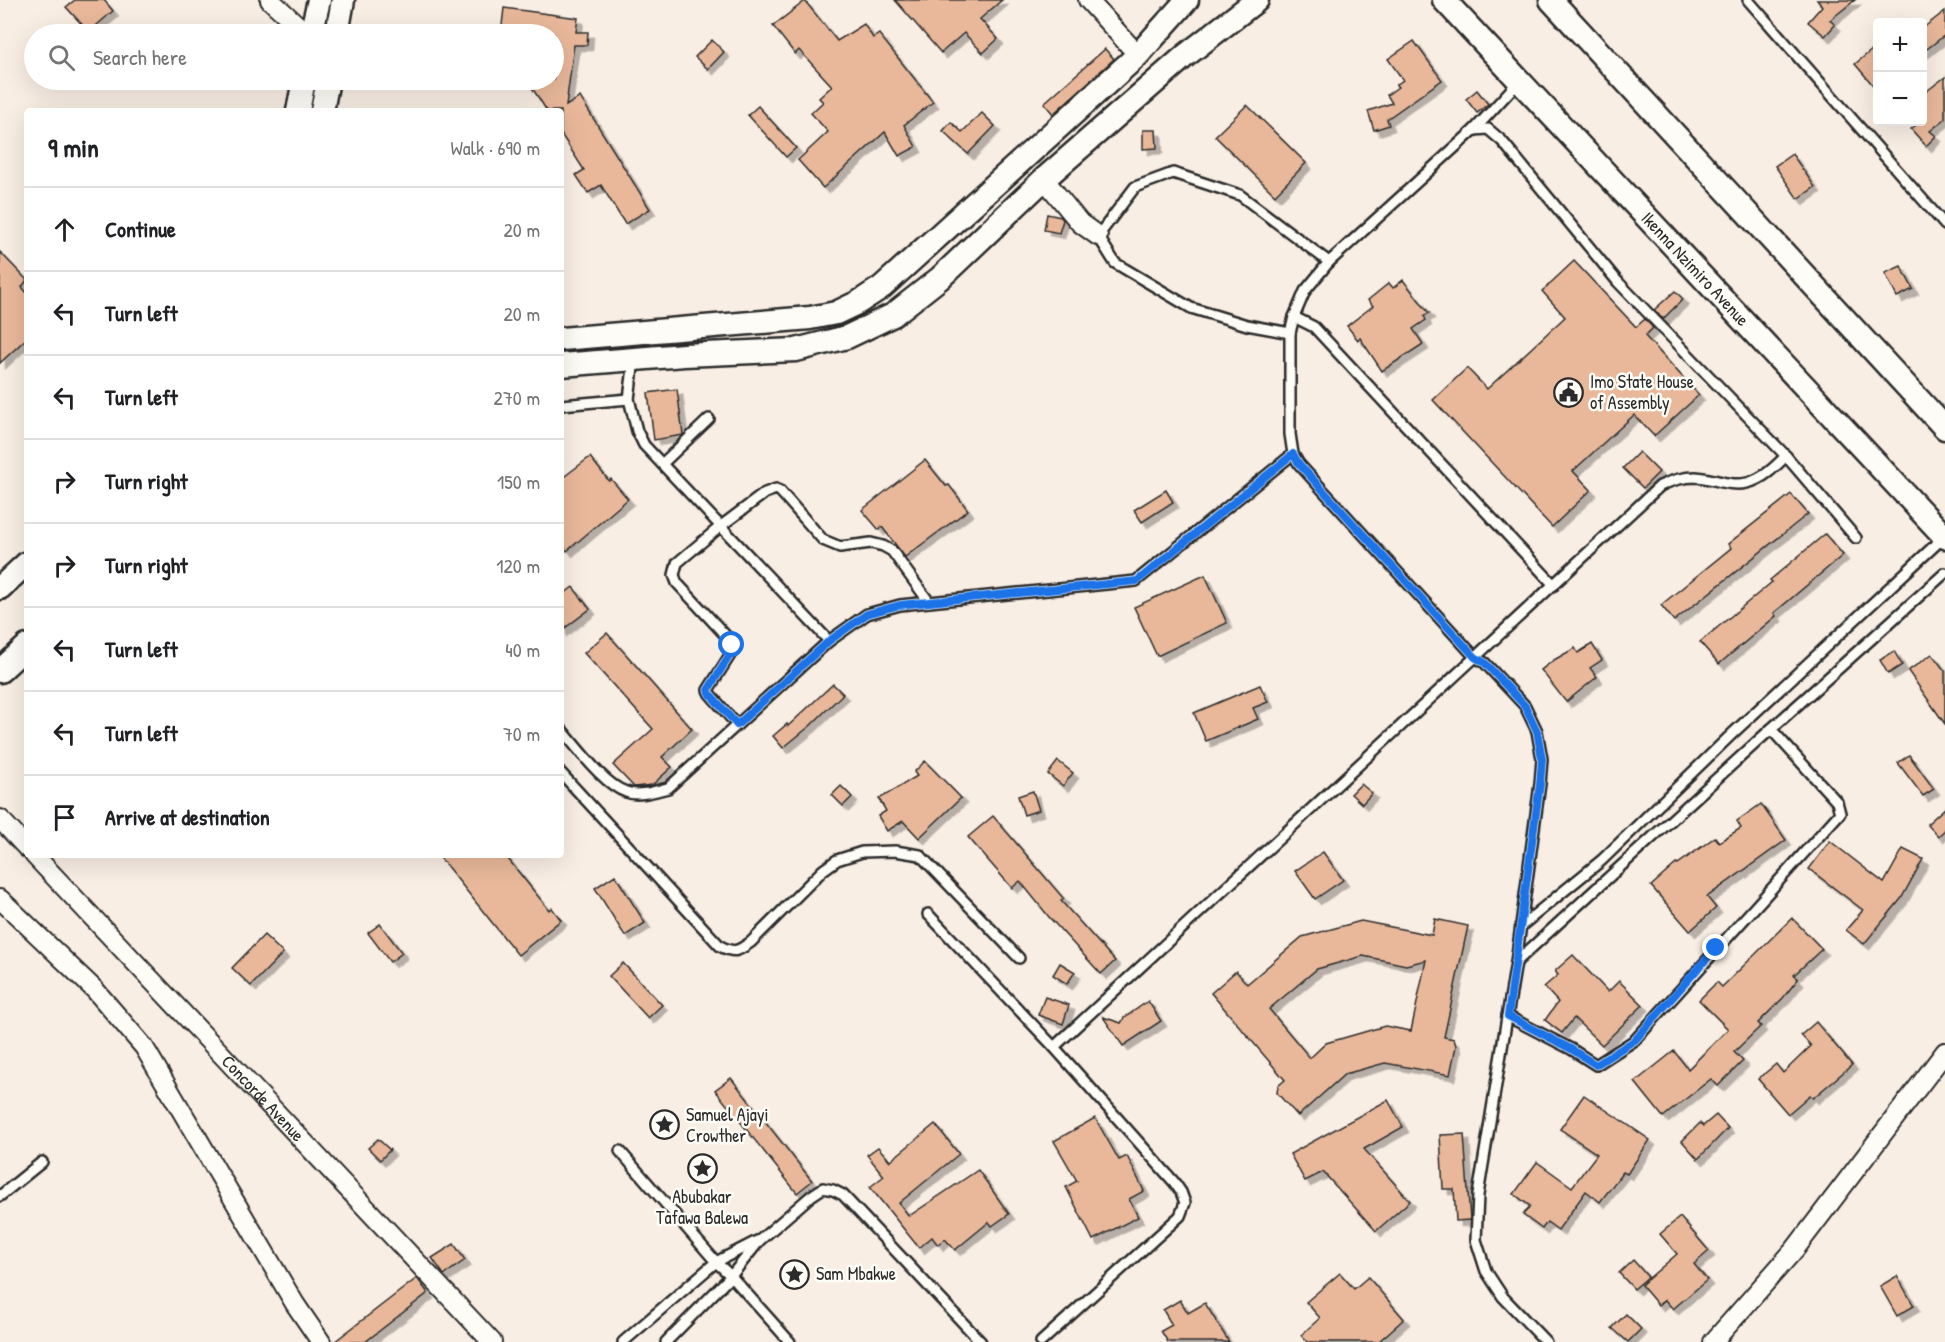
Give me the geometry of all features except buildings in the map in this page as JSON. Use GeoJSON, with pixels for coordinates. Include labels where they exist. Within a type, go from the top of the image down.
{"type":"FeatureCollection","features":[{"type":"Feature","properties":{"kind":"street"},"geometry":{"type":"LineString","coordinates":[[270,0],[298,24]]}},
{"type":"Feature","properties":{"kind":"street"},"geometry":{"type":"LineString","coordinates":[[312,24],[319,0]]}},
{"type":"Feature","properties":{"kind":"street"},"geometry":{"type":"LineString","coordinates":[[339,24],[343,0]]}},
{"type":"Feature","properties":{"kind":"street"},"geometry":{"type":"LineString","coordinates":[[1088,0],[1138,55]]}},
{"type":"Feature","properties":{"kind":"street"},"geometry":{"type":"LineString","coordinates":[[564,339],[810,318],[836,313],[860,302],[882,287],[1138,55],[1187,0]]}},
{"type":"Feature","properties":{"kind":"street"},"geometry":{"type":"LineString","coordinates":[[564,365],[684,355],[796,350],[847,337],[893,315],[940,278],[1044,178],[1185,56],[1257,0]]}},
{"type":"Feature","properties":{"kind":"street","name":"Ikenna Nzimiro Avenue"},"geometry":{"type":"LineString","coordinates":[[1444,0],[1945,536]]}},
{"type":"Feature","properties":{"kind":"street"},"geometry":{"type":"LineString","coordinates":[[1551,0],[1945,428]]}},
{"type":"Feature","properties":{"kind":"street"},"geometry":{"type":"LineString","coordinates":[[298,108],[301,90]]}},
{"type":"Feature","properties":{"kind":"street"},"geometry":{"type":"LineString","coordinates":[[323,108],[326,90]]}},
{"type":"Feature","properties":{"kind":"street"},"geometry":{"type":"LineString","coordinates":[[1044,178],[1080,223],[1098,236]]}},
{"type":"Feature","properties":{"kind":"street"},"geometry":{"type":"LineString","coordinates":[[860,302],[870,326]]}},
{"type":"Feature","properties":{"kind":"street"},"geometry":{"type":"LineString","coordinates":[[0,588],[24,566]]}},
{"type":"Feature","properties":{"kind":"street"},"geometry":{"type":"LineString","coordinates":[[0,671],[24,649]]}},
{"type":"Feature","properties":{"kind":"street"},"geometry":{"type":"LineString","coordinates":[[0,819],[24,845]]}},
{"type":"Feature","properties":{"kind":"street","name":"Concorde Avenue"},"geometry":{"type":"LineString","coordinates":[[37,858],[492,1342]]}},
{"type":"Feature","properties":{"kind":"street"},"geometry":{"type":"LineString","coordinates":[[0,899],[95,990],[144,1047],[295,1304],[321,1342]]}},
{"type":"Feature","properties":{"kind":"street"},"geometry":{"type":"LineString","coordinates":[[1713,1342],[1795,1249],[1945,1052]]}},
{"type":"Feature","properties":{"kind":"lane"},"geometry":{"type":"LineString","coordinates":[[1749,0],[1945,225]]}},
{"type":"Feature","properties":{"kind":"lane"},"geometry":{"type":"LineString","coordinates":[[1520,80],[1474,130],[1329,262],[1305,291],[1290,333],[1290,434],[1293,454],[1299,464],[1475,657],[1485,663],[1525,706],[1537,731],[1542,759],[1540,784],[1508,1016],[1478,1195],[1476,1240],[1486,1271],[1503,1297],[1546,1342]]}},
{"type":"Feature","properties":{"kind":"lane"},"geometry":{"type":"LineString","coordinates":[[1474,130],[1488,129],[1502,141],[1618,282],[1786,456],[1856,538]]}},
{"type":"Feature","properties":{"kind":"lane"},"geometry":{"type":"LineString","coordinates":[[1290,333],[1246,325],[1191,308],[1115,263],[1098,236],[1135,187],[1173,173],[1240,195],[1329,262]]}},
{"type":"Feature","properties":{"kind":"lane"},"geometry":{"type":"LineString","coordinates":[[1294,317],[1314,327],[1554,585]]}},
{"type":"Feature","properties":{"kind":"lane"},"geometry":{"type":"LineString","coordinates":[[634,359],[629,399],[637,430],[645,446],[829,641]]}},
{"type":"Feature","properties":{"kind":"lane"},"geometry":{"type":"LineString","coordinates":[[564,405],[629,399]]}},
{"type":"Feature","properties":{"kind":"lane"},"geometry":{"type":"LineString","coordinates":[[662,464],[709,419]]}},
{"type":"Feature","properties":{"kind":"lane"},"geometry":{"type":"LineString","coordinates":[[564,732],[609,783],[626,793],[643,794],[668,788],[829,641],[867,614],[900,605],[1137,581],[1293,454]]}},
{"type":"Feature","properties":{"kind":"lane"},"geometry":{"type":"LineString","coordinates":[[1054,1047],[1660,486],[1674,479],[1697,477],[1726,484],[1748,483],[1769,472],[1786,456]]}},
{"type":"Feature","properties":{"kind":"lane"},"geometry":{"type":"LineString","coordinates":[[737,725],[708,690],[732,652],[732,645],[677,583],[674,576],[678,563],[721,526],[765,493],[776,489],[780,491],[823,540],[840,547],[871,543],[892,551],[929,602]]}},
{"type":"Feature","properties":{"kind":"lane"},"geometry":{"type":"LineString","coordinates":[[1521,926],[1602,860],[1732,734],[1945,536]]}},
{"type":"Feature","properties":{"kind":"lane"},"geometry":{"type":"LineString","coordinates":[[1516,962],[1945,573]]}},
{"type":"Feature","properties":{"kind":"lane"},"geometry":{"type":"LineString","coordinates":[[1508,1016],[1571,1049],[1596,1065],[1635,1040],[1716,948],[1761,903],[1840,813],[1837,802],[1771,729]]}},
{"type":"Feature","properties":{"kind":"lane"},"geometry":{"type":"LineString","coordinates":[[564,776],[720,946],[730,952],[751,942],[823,870],[837,860],[862,852],[895,851],[920,855],[1019,958]]}},
{"type":"Feature","properties":{"kind":"lane"},"geometry":{"type":"LineString","coordinates":[[928,914],[1054,1047],[1174,1182],[1185,1203],[1180,1216],[1041,1342]]}},
{"type":"Feature","properties":{"kind":"lane"},"geometry":{"type":"LineString","coordinates":[[620,1151],[790,1342]]}},
{"type":"Feature","properties":{"kind":"lane"},"geometry":{"type":"LineString","coordinates":[[0,1196],[42,1162]]}},
{"type":"Feature","properties":{"kind":"lane"},"geometry":{"type":"LineString","coordinates":[[666,1342],[731,1276],[759,1240],[823,1188],[843,1195],[981,1342]]}},
{"type":"Feature","properties":{"kind":"lane"},"geometry":{"type":"LineString","coordinates":[[623,1342],[717,1262],[759,1240]]}},
{"type":"Feature","properties":{"kind":"place","name":"Imo State House of Assembly"},"geometry":{"type":"Point","coordinates":[1569,392]}},
{"type":"Feature","properties":{"kind":"place","name":"Samuel Ajayi Crowther"},"geometry":{"type":"Point","coordinates":[665,1125]}},
{"type":"Feature","properties":{"kind":"place","name":"Abubakar Tafawa Balewa"},"geometry":{"type":"Point","coordinates":[702,1168]}},
{"type":"Feature","properties":{"kind":"place","name":"Sam Mbakwe"},"geometry":{"type":"Point","coordinates":[795,1274]}},
{"type":"Feature","properties":{"kind":"route"},"geometry":{"type":"LineString","coordinates":[[732,645],[732,652],[708,690],[737,725],[829,641],[867,614],[900,605],[1137,581],[1293,454],[1299,464],[1475,657],[1485,663],[1525,706],[1537,731],[1542,759],[1540,784],[1508,1016],[1571,1049],[1596,1065],[1635,1040],[1716,948]]}}]}
